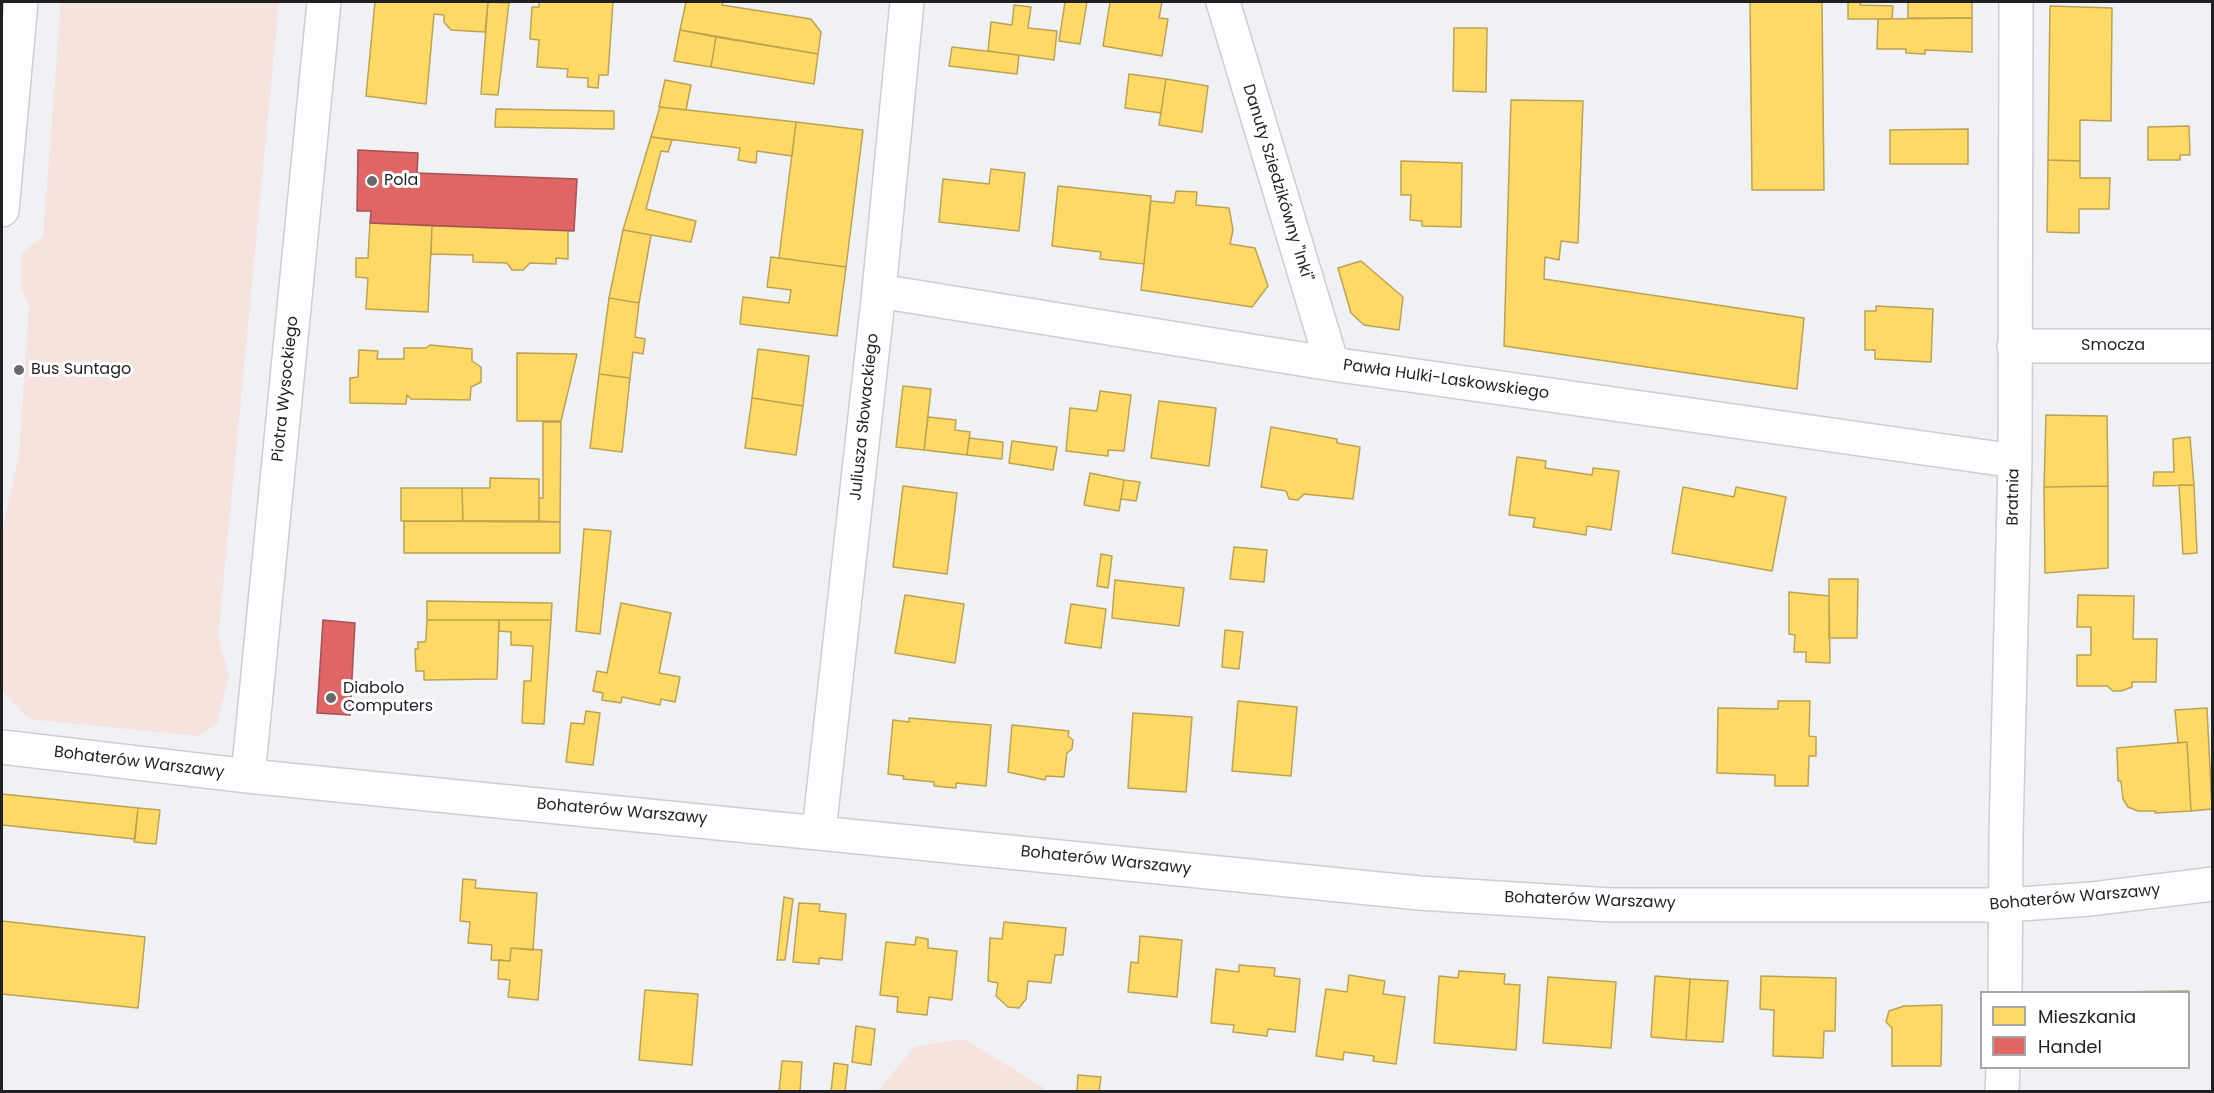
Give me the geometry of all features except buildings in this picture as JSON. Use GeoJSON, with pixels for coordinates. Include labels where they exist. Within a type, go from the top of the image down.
{"type":"FeatureCollection","features":[{"type":"Feature","properties":{"kind":"street"},"geometry":{"type":"LineString","coordinates":[[2,210],[21,2]]}},
{"type":"Feature","properties":{"kind":"street","name":"Piotra Wysockiego"},"geometry":{"type":"LineString","coordinates":[[248,776],[324,2]]}},
{"type":"Feature","properties":{"kind":"street","name":"Juliusza Słowackiego"},"geometry":{"type":"LineString","coordinates":[[819,831],[879,291],[907,2]]}},
{"type":"Feature","properties":{"kind":"street","name":"Danuty Sziedzikówny \"Inki\""},"geometry":{"type":"LineString","coordinates":[[1223,2],[1332,364]]}},
{"type":"Feature","properties":{"kind":"street","name":"Bratnia"},"geometry":{"type":"LineString","coordinates":[[2005,991],[2015,461],[2016,2]]}},
{"type":"Feature","properties":{"kind":"street","name":"Pawła Hulki-Laskowskiego"},"geometry":{"type":"LineString","coordinates":[[879,291],[1332,364],[2015,461]]}},
{"type":"Feature","properties":{"kind":"street","name":"Smocza"},"geometry":{"type":"LineString","coordinates":[[2014,346],[2212,346]]}},
{"type":"Feature","properties":{"kind":"street","name":"Bohaterów Warszawy"},"geometry":{"type":"LineString","coordinates":[[2,747],[248,776],[819,831],[1419,893],[1589,904],[2006,905],[2091,899],[2212,884]]}},
{"type":"Feature","properties":{"kind":"street"},"geometry":{"type":"LineString","coordinates":[[2002,1092],[2003,1069]]}},
{"type":"Feature","properties":{"kind":"shaded area"},"geometry":{"type":"Polygon","coordinates":[[[61,2],[279,2],[218,638],[229,675],[217,724],[199,736],[29,719],[2,691],[2,532],[19,455],[29,304],[21,289],[22,253],[43,237],[61,2]]]}},
{"type":"Feature","properties":{"kind":"shaded area"},"geometry":{"type":"Polygon","coordinates":[[[964,1039],[1044,1088],[1045,1091],[878,1091],[914,1047],[964,1039]]]}},
{"type":"Feature","properties":{"kind":"place","name":"Pola"},"geometry":{"type":"Point","coordinates":[372,181]}},
{"type":"Feature","properties":{"kind":"place","name":"Bus Suntago"},"geometry":{"type":"Point","coordinates":[19,370]}},
{"type":"Feature","properties":{"kind":"place","name":"Diabolo Computers"},"geometry":{"type":"Point","coordinates":[331,698]}}]}
